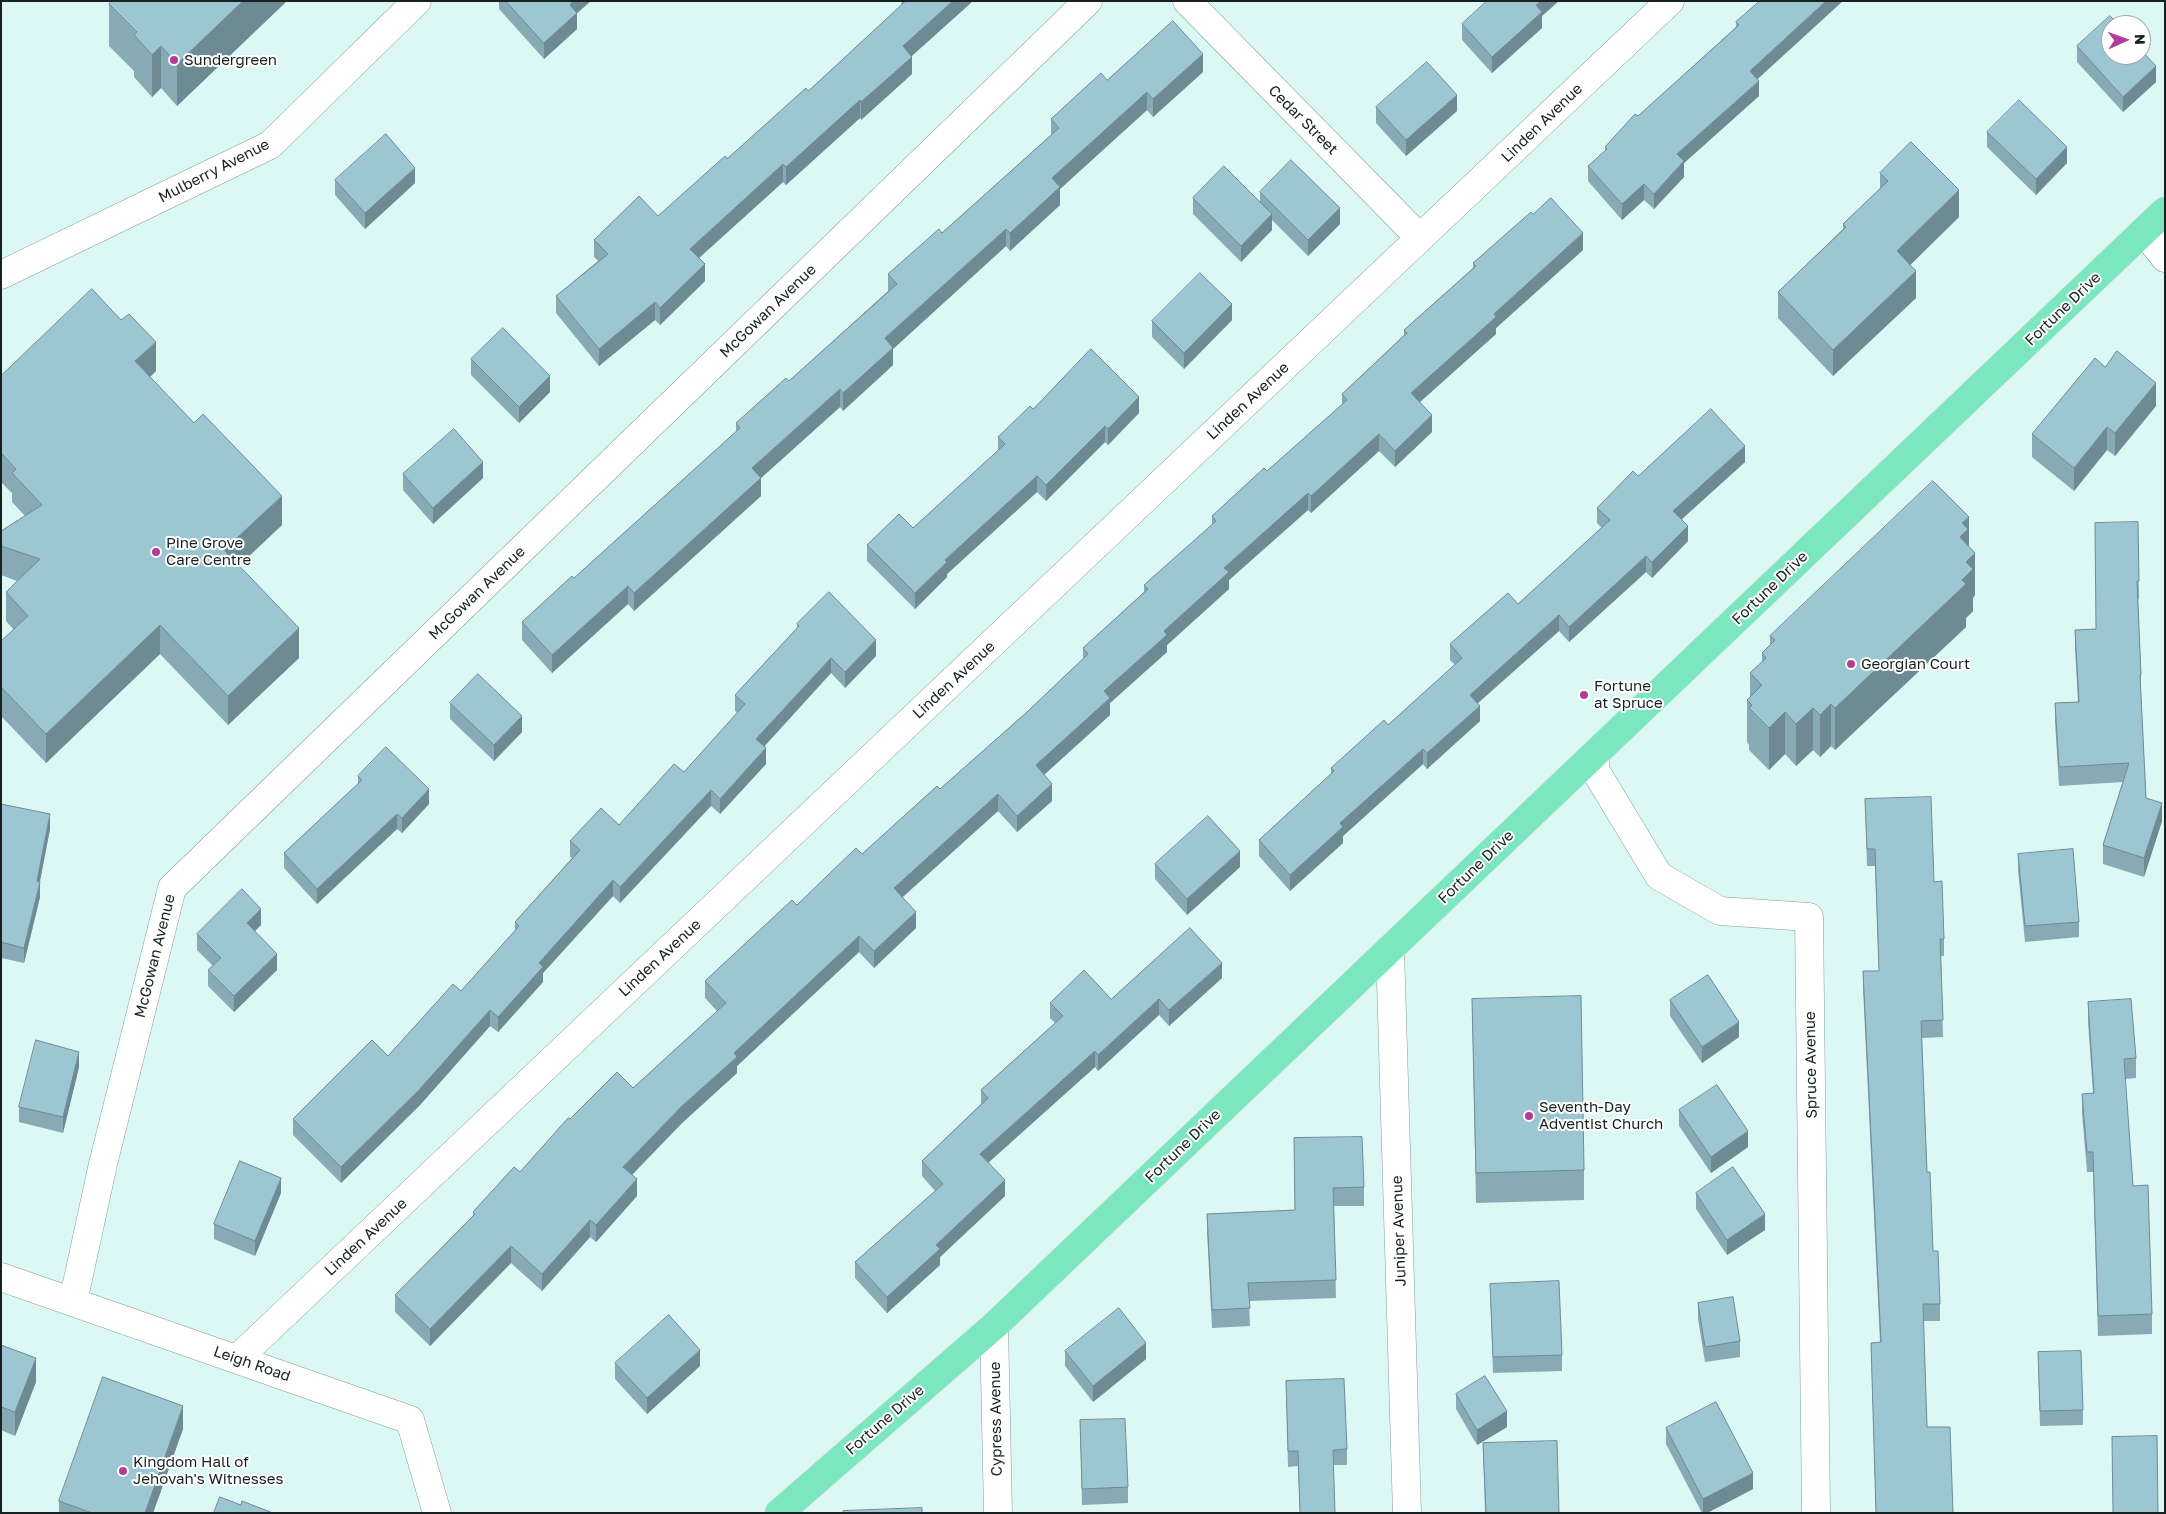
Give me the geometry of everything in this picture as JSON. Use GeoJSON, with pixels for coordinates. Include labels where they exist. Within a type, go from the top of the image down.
{"type":"FeatureCollection","features":[{"type":"Feature","properties":{"kind":"main road","name":"Fortune Drive"},"geometry":{"type":"LineString","coordinates":[[779,1513],[994,1326],[2157,220]]}},
{"type":"Feature","properties":{"kind":"street","name":"Mulberry Avenue"},"geometry":{"type":"LineString","coordinates":[[1,275],[270,146],[417,1]]}},
{"type":"Feature","properties":{"kind":"street","name":"McGowan Avenue"},"geometry":{"type":"LineString","coordinates":[[72,1302],[103,1164],[172,888],[1088,1]]}},
{"type":"Feature","properties":{"kind":"street","name":"Cedar Street"},"geometry":{"type":"LineString","coordinates":[[1187,1],[1420,238]]}},
{"type":"Feature","properties":{"kind":"street","name":"Linden Avenue"},"geometry":{"type":"LineString","coordinates":[[238,1358],[1670,1]]}},
{"type":"Feature","properties":{"kind":"street"},"geometry":{"type":"LineString","coordinates":[[2157,220],[2151,240],[2165,258]]}},
{"type":"Feature","properties":{"kind":"street","name":"Spruce Avenue"},"geometry":{"type":"LineString","coordinates":[[1596,753],[1595,770],[1659,876],[1720,911],[1809,917],[1816,1513]]}},
{"type":"Feature","properties":{"kind":"street","name":"Juniper Avenue"},"geometry":{"type":"LineString","coordinates":[[1390,949],[1407,1513]]}},
{"type":"Feature","properties":{"kind":"street","name":"Leigh Road"},"geometry":{"type":"LineString","coordinates":[[1,1277],[238,1358],[410,1420],[437,1513]]}},
{"type":"Feature","properties":{"kind":"street","name":"Cypress Avenue"},"geometry":{"type":"LineString","coordinates":[[994,1326],[998,1513]]}},
{"type":"Feature","properties":{"kind":"building"},"geometry":{"type":"Polygon","coordinates":[[[112,1],[243,1],[177,64],[161,46],[152,55],[134,35],[137,32],[109,4],[112,1]]]}},
{"type":"Feature","properties":{"kind":"building"},"geometry":{"type":"Polygon","coordinates":[[[506,1],[573,1],[570,5],[577,13],[544,43],[506,1]]]}},
{"type":"Feature","properties":{"kind":"building"},"geometry":{"type":"Polygon","coordinates":[[[906,1],[953,1],[903,46],[912,57],[861,102],[860,100],[786,167],[783,164],[690,249],[705,264],[660,308],[655,302],[599,349],[556,296],[608,254],[594,240],[639,196],[658,216],[725,156],[727,159],[806,88],[808,91],[906,1]]]}},
{"type":"Feature","properties":{"kind":"building"},"geometry":{"type":"Polygon","coordinates":[[[1487,1],[1541,1],[1536,5],[1542,12],[1492,57],[1462,24],[1487,1]]]}},
{"type":"Feature","properties":{"kind":"building"},"geometry":{"type":"Polygon","coordinates":[[[1760,1],[1826,1],[1750,71],[1759,81],[1677,154],[1684,161],[1654,194],[1644,184],[1622,204],[1588,166],[1607,149],[1605,147],[1635,114],[1638,116],[1739,25],[1736,22],[1760,1]]]}},
{"type":"Feature","properties":{"kind":"building"},"geometry":{"type":"Polygon","coordinates":[[[1173,21],[1203,54],[1153,99],[1147,92],[1052,178],[1060,187],[1010,233],[1006,229],[885,338],[893,348],[843,393],[840,389],[752,468],[761,478],[634,593],[628,586],[552,655],[522,622],[572,576],[574,578],[740,428],[736,423],[786,378],[789,381],[897,284],[888,274],[939,229],[942,233],[1059,128],[1051,119],[1101,73],[1107,80],[1173,21]]]}},
{"type":"Feature","properties":{"kind":"building"},"geometry":{"type":"Polygon","coordinates":[[[2101,24],[2101,65],[2151,65],[2151,61],[2156,66],[2123,97],[2077,46],[2101,24]]]}},
{"type":"Feature","properties":{"kind":"building"},"geometry":{"type":"Polygon","coordinates":[[[1427,62],[1457,95],[1406,140],[1376,107],[1427,62]]]}},
{"type":"Feature","properties":{"kind":"building"},"geometry":{"type":"Polygon","coordinates":[[[2019,100],[2067,147],[2036,179],[1987,132],[2019,100]]]}},
{"type":"Feature","properties":{"kind":"building"},"geometry":{"type":"Polygon","coordinates":[[[386,134],[415,168],[365,213],[335,180],[386,134]]]}},
{"type":"Feature","properties":{"kind":"building"},"geometry":{"type":"Polygon","coordinates":[[[1911,142],[1959,190],[1897,251],[1916,271],[1833,350],[1778,292],[1846,227],[1843,224],[1888,181],[1880,173],[1911,142]]]}},
{"type":"Feature","properties":{"kind":"building"},"geometry":{"type":"Polygon","coordinates":[[[1291,160],[1340,208],[1308,240],[1260,192],[1291,160]]]}},
{"type":"Feature","properties":{"kind":"building"},"geometry":{"type":"Polygon","coordinates":[[[1224,166],[1272,214],[1241,246],[1193,198],[1224,166]]]}},
{"type":"Feature","properties":{"kind":"building"},"geometry":{"type":"Polygon","coordinates":[[[1551,198],[1583,233],[1494,314],[1496,317],[1411,393],[1432,415],[1395,451],[1379,434],[1311,496],[1308,493],[1224,568],[1229,572],[1164,631],[1167,635],[1104,691],[1110,698],[1036,765],[1052,784],[1017,816],[998,794],[894,888],[916,912],[874,951],[859,936],[734,1053],[737,1057],[681,1107],[623,1167],[637,1179],[596,1225],[590,1220],[542,1274],[511,1246],[430,1329],[395,1295],[475,1214],[473,1212],[514,1167],[520,1172],[568,1118],[570,1119],[617,1072],[633,1088],[726,1003],[705,981],[792,900],[797,905],[856,848],[862,854],[937,786],[940,789],[1027,712],[1088,654],[1083,648],[1148,589],[1144,585],[1216,521],[1212,516],[1264,468],[1267,471],[1347,400],[1342,394],[1407,333],[1404,330],[1476,266],[1473,263],[1531,212],[1533,214],[1551,198]]]}},
{"type":"Feature","properties":{"kind":"building"},"geometry":{"type":"Polygon","coordinates":[[[1200,273],[1232,304],[1184,353],[1152,321],[1200,273]]]}},
{"type":"Feature","properties":{"kind":"building","name":"Pine Grove Care Centre"},"geometry":{"type":"Polygon","coordinates":[[[92,289],[121,320],[129,314],[156,342],[135,361],[194,423],[203,414],[282,496],[224,550],[299,628],[228,696],[160,625],[46,734],[1,687],[1,641],[28,616],[6,592],[40,559],[1,546],[1,531],[42,505],[12,473],[16,469],[1,453],[1,376],[92,289]]]}},
{"type":"Feature","properties":{"kind":"building"},"geometry":{"type":"Polygon","coordinates":[[[503,328],[550,376],[519,407],[471,359],[503,328]]]}},
{"type":"Feature","properties":{"kind":"building"},"geometry":{"type":"Polygon","coordinates":[[[1091,349],[1139,397],[1108,429],[1105,426],[1046,485],[1037,476],[945,560],[947,562],[915,593],[867,545],[899,514],[913,528],[1005,444],[998,437],[1030,406],[1033,409],[1091,349]]]}},
{"type":"Feature","properties":{"kind":"building"},"geometry":{"type":"Polygon","coordinates":[[[2117,351],[2156,383],[2115,433],[2107,427],[2074,468],[2032,434],[2095,358],[2105,367],[2117,351]]]}},
{"type":"Feature","properties":{"kind":"building"},"geometry":{"type":"Polygon","coordinates":[[[1711,409],[1745,446],[1673,511],[1688,526],[1652,562],[1646,556],[1569,627],[1559,615],[1470,695],[1480,706],[1427,753],[1423,749],[1340,823],[1343,827],[1290,875],[1259,840],[1334,771],[1331,768],[1384,720],[1388,725],[1462,658],[1450,644],[1508,593],[1518,604],[1610,520],[1597,508],[1633,471],[1638,476],[1711,409]]]}},
{"type":"Feature","properties":{"kind":"building"},"geometry":{"type":"Polygon","coordinates":[[[454,429],[483,462],[433,508],[403,474],[454,429]]]}},
{"type":"Feature","properties":{"kind":"building","name":"Georgian Court"},"geometry":{"type":"Polygon","coordinates":[[[1933,481],[1969,517],[1962,523],[1968,529],[1960,537],[1975,553],[1966,562],[1973,569],[1962,580],[1966,584],[1835,708],[1831,704],[1820,715],[1813,708],[1796,724],[1785,712],[1769,728],[1749,708],[1752,705],[1747,700],[1762,685],[1750,673],[1766,658],[1762,653],[1775,640],[1770,636],[1933,481]]]}},
{"type":"Feature","properties":{"kind":"building"},"geometry":{"type":"Polygon","coordinates":[[[2138,522],[2139,581],[2137,581],[2146,798],[2162,803],[2144,858],[2103,845],[2129,763],[2059,767],[2055,703],[2079,702],[2075,630],[2096,629],[2095,523],[2138,522]]]}},
{"type":"Feature","properties":{"kind":"building"},"geometry":{"type":"Polygon","coordinates":[[[829,592],[876,640],[845,672],[831,658],[756,739],[766,748],[720,799],[711,790],[620,887],[613,880],[539,963],[543,967],[498,1017],[490,1010],[420,1089],[341,1167],[293,1119],[372,1040],[388,1056],[453,984],[461,991],[519,926],[515,922],[580,850],[570,841],[601,808],[619,825],[674,764],[684,772],[745,704],[735,695],[799,626],[797,624],[829,592]]]}},
{"type":"Feature","properties":{"kind":"building"},"geometry":{"type":"Polygon","coordinates":[[[478,674],[522,716],[494,745],[450,703],[478,674]]]}},
{"type":"Feature","properties":{"kind":"building"},"geometry":{"type":"Polygon","coordinates":[[[386,747],[429,789],[402,818],[397,814],[317,889],[284,853],[362,780],[358,776],[386,747]]]}},
{"type":"Feature","properties":{"kind":"building"},"geometry":{"type":"Polygon","coordinates":[[[1931,797],[1934,882],[1942,881],[1944,939],[1940,939],[1943,1020],[1921,1021],[1927,1172],[1930,1172],[1933,1251],[1938,1251],[1940,1304],[1923,1304],[1927,1427],[1950,1427],[1953,1513],[1876,1513],[1871,1343],[1881,1342],[1863,971],[1879,971],[1875,849],[1867,849],[1865,799],[1931,797]]]}},
{"type":"Feature","properties":{"kind":"building"},"geometry":{"type":"Polygon","coordinates":[[[1,804],[50,814],[37,881],[40,882],[24,948],[1,942],[1,804]]]}},
{"type":"Feature","properties":{"kind":"building"},"geometry":{"type":"Polygon","coordinates":[[[1208,816],[1240,851],[1187,899],[1155,864],[1208,816]]]}},
{"type":"Feature","properties":{"kind":"building"},"geometry":{"type":"Polygon","coordinates":[[[2073,849],[2079,922],[2025,926],[2018,854],[2073,849]]]}},
{"type":"Feature","properties":{"kind":"building"},"geometry":{"type":"Polygon","coordinates":[[[242,889],[261,909],[247,923],[277,954],[234,996],[208,970],[221,958],[197,934],[242,889]]]}},
{"type":"Feature","properties":{"kind":"building"},"geometry":{"type":"Polygon","coordinates":[[[1190,928],[1222,963],[1169,1010],[1159,999],[1098,1055],[1095,1051],[980,1154],[1005,1180],[936,1245],[940,1249],[887,1297],[855,1262],[943,1184],[922,1161],[988,1098],[981,1090],[1063,1016],[1050,1003],[1084,970],[1111,999],[1190,928]]]}},
{"type":"Feature","properties":{"kind":"building"},"geometry":{"type":"Polygon","coordinates":[[[1708,975],[1739,1022],[1702,1047],[1670,1000],[1708,975]]]}},
{"type":"Feature","properties":{"kind":"building"},"geometry":{"type":"Polygon","coordinates":[[[1581,996],[1584,1170],[1476,1173],[1472,999],[1581,996]]]}},
{"type":"Feature","properties":{"kind":"building"},"geometry":{"type":"Polygon","coordinates":[[[2131,999],[2136,1058],[2124,1059],[2133,1186],[2148,1185],[2152,1314],[2098,1316],[2093,1152],[2087,1152],[2082,1094],[2094,1093],[2088,1002],[2131,999]]]}},
{"type":"Feature","properties":{"kind":"building"},"geometry":{"type":"Polygon","coordinates":[[[36,1040],[79,1052],[63,1117],[19,1107],[36,1040]]]}},
{"type":"Feature","properties":{"kind":"building"},"geometry":{"type":"Polygon","coordinates":[[[1717,1085],[1748,1131],[1711,1157],[1679,1110],[1717,1085]]]}},
{"type":"Feature","properties":{"kind":"building"},"geometry":{"type":"Polygon","coordinates":[[[1362,1137],[1364,1187],[1333,1188],[1336,1280],[1248,1283],[1250,1308],[1212,1310],[1207,1214],[1295,1210],[1294,1138],[1362,1137]]]}},
{"type":"Feature","properties":{"kind":"building"},"geometry":{"type":"Polygon","coordinates":[[[240,1161],[281,1178],[255,1241],[214,1224],[240,1161]]]}},
{"type":"Feature","properties":{"kind":"building"},"geometry":{"type":"Polygon","coordinates":[[[1733,1167],[1765,1214],[1727,1240],[1696,1193],[1733,1167]]]}},
{"type":"Feature","properties":{"kind":"building"},"geometry":{"type":"Polygon","coordinates":[[[1559,1281],[1562,1355],[1493,1357],[1490,1284],[1559,1281]]]}},
{"type":"Feature","properties":{"kind":"building"},"geometry":{"type":"Polygon","coordinates":[[[1733,1297],[1740,1341],[1705,1347],[1698,1303],[1733,1297]]]}},
{"type":"Feature","properties":{"kind":"building"},"geometry":{"type":"Polygon","coordinates":[[[1119,1308],[1146,1343],[1093,1386],[1065,1351],[1119,1308]]]}},
{"type":"Feature","properties":{"kind":"building"},"geometry":{"type":"Polygon","coordinates":[[[669,1315],[700,1350],[647,1398],[615,1363],[669,1315]]]}},
{"type":"Feature","properties":{"kind":"building"},"geometry":{"type":"Polygon","coordinates":[[[1,1345],[36,1358],[15,1412],[1,1407],[1,1345]]]}},
{"type":"Feature","properties":{"kind":"building"},"geometry":{"type":"Polygon","coordinates":[[[2081,1351],[2083,1410],[2040,1411],[2038,1352],[2081,1351]]]}},
{"type":"Feature","properties":{"kind":"building"},"geometry":{"type":"Polygon","coordinates":[[[1485,1376],[1507,1411],[1477,1430],[1456,1394],[1485,1376]]]}},
{"type":"Feature","properties":{"kind":"building","name":"Kingdom Hall of Jehovah's Witnesses"},"geometry":{"type":"Polygon","coordinates":[[[103,1377],[183,1406],[145,1513],[92,1513],[59,1501],[103,1377]]]}},
{"type":"Feature","properties":{"kind":"building"},"geometry":{"type":"Polygon","coordinates":[[[1344,1379],[1347,1449],[1333,1450],[1335,1513],[1300,1513],[1298,1451],[1288,1451],[1286,1381],[1344,1379]]]}},
{"type":"Feature","properties":{"kind":"building"},"geometry":{"type":"Polygon","coordinates":[[[1716,1402],[1753,1473],[1703,1499],[1666,1428],[1716,1402]]]}},
{"type":"Feature","properties":{"kind":"building"},"geometry":{"type":"Polygon","coordinates":[[[1125,1419],[1128,1487],[1082,1489],[1080,1420],[1125,1419]]]}},
{"type":"Feature","properties":{"kind":"building"},"geometry":{"type":"Polygon","coordinates":[[[2157,1436],[2158,1513],[2113,1513],[2112,1437],[2157,1436]]]}},
{"type":"Feature","properties":{"kind":"building"},"geometry":{"type":"Polygon","coordinates":[[[1557,1441],[1559,1513],[1486,1513],[1483,1443],[1557,1441]]]}},
{"type":"Feature","properties":{"kind":"building"},"geometry":{"type":"Polygon","coordinates":[[[220,1497],[241,1505],[242,1501],[273,1513],[214,1513],[220,1497]]]}},
{"type":"Feature","properties":{"kind":"building"},"geometry":{"type":"Polygon","coordinates":[[[922,1508],[922,1513],[843,1513],[843,1511],[922,1508]]]}},
{"type":"Feature","properties":{"kind":"place","name":"Sundergreen"},"geometry":{"type":"Point","coordinates":[174,60]}},
{"type":"Feature","properties":{"kind":"place","name":"Pine Grove Care Centre"},"geometry":{"type":"Point","coordinates":[156,552]}},
{"type":"Feature","properties":{"kind":"place","name":"Georgian Court"},"geometry":{"type":"Point","coordinates":[1851,664]}},
{"type":"Feature","properties":{"kind":"place","name":"Fortune at Spruce"},"geometry":{"type":"Point","coordinates":[1584,695]}},
{"type":"Feature","properties":{"kind":"place","name":"Seventh-Day Adventist Church"},"geometry":{"type":"Point","coordinates":[1529,1116]}},
{"type":"Feature","properties":{"kind":"place","name":"Kingdom Hall of Jehovah's Witnesses"},"geometry":{"type":"Point","coordinates":[123,1471]}}]}
